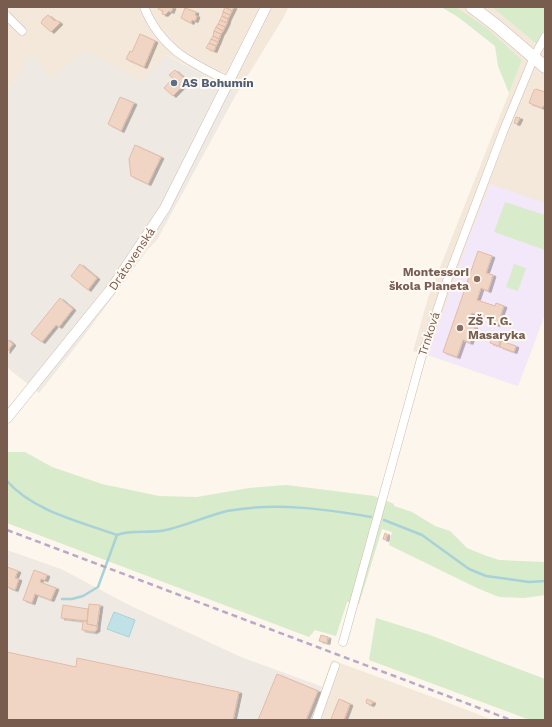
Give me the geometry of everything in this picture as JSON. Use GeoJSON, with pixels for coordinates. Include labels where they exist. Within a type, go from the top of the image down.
{"type":"FeatureCollection","features":[{"type":"Feature","properties":{"kind":"main road"},"geometry":{"type":"LineString","coordinates":[[472,7],[545,67]]}},
{"type":"Feature","properties":{"kind":"street"},"geometry":{"type":"LineString","coordinates":[[144,7],[161,36],[180,56],[228,81]]}},
{"type":"Feature","properties":{"kind":"street","name":"Drátovenská"},"geometry":{"type":"LineString","coordinates":[[7,418],[98,307],[123,273],[165,208],[266,7]]}},
{"type":"Feature","properties":{"kind":"street"},"geometry":{"type":"LineString","coordinates":[[7,16],[22,30]]}},
{"type":"Feature","properties":{"kind":"street","name":"Trnková"},"geometry":{"type":"LineString","coordinates":[[343,642],[422,355],[463,237],[534,57],[545,37]]}},
{"type":"Feature","properties":{"kind":"street"},"geometry":{"type":"LineString","coordinates":[[316,720],[335,666]]}},
{"type":"Feature","properties":{"kind":"shaded area"},"geometry":{"type":"Polygon","coordinates":[[[7,7],[288,8],[237,93],[167,55],[142,81],[84,51],[51,79],[33,54],[7,91],[7,7]]]}},
{"type":"Feature","properties":{"kind":"shaded area"},"geometry":{"type":"Polygon","coordinates":[[[456,7],[492,7],[534,42],[545,49],[545,314],[518,386],[413,351],[428,298],[522,60],[487,28],[456,7]]]}},
{"type":"Feature","properties":{"kind":"shaded area"},"geometry":{"type":"Polygon","coordinates":[[[84,50],[142,81],[166,55],[237,93],[157,240],[148,249],[81,340],[39,393],[9,369],[7,365],[7,91],[33,54],[51,79],[84,50]]]}},
{"type":"Feature","properties":{"kind":"shaded area"},"geometry":{"type":"Polygon","coordinates":[[[490,184],[545,203],[545,314],[518,386],[428,355],[468,240],[490,184]]]}},
{"type":"Feature","properties":{"kind":"shaded area"},"geometry":{"type":"Polygon","coordinates":[[[7,550],[61,569],[131,606],[241,657],[323,687],[310,720],[7,720],[7,550]]]}},
{"type":"Feature","properties":{"kind":"shaded area"},"geometry":{"type":"Polygon","coordinates":[[[332,660],[446,702],[493,720],[310,720],[332,660]]]}},
{"type":"Feature","properties":{"kind":"green space"},"geometry":{"type":"Polygon","coordinates":[[[441,7],[456,7],[487,28],[522,60],[509,93],[498,66],[495,46],[458,17],[441,7]]]}},
{"type":"Feature","properties":{"kind":"green space"},"geometry":{"type":"Polygon","coordinates":[[[492,7],[545,7],[545,49],[534,42],[492,7]]]}},
{"type":"Feature","properties":{"kind":"green space"},"geometry":{"type":"Polygon","coordinates":[[[505,202],[545,215],[545,250],[494,232],[505,202]]]}},
{"type":"Feature","properties":{"kind":"green space"},"geometry":{"type":"Polygon","coordinates":[[[514,264],[526,268],[518,291],[506,287],[514,264]]]}},
{"type":"Feature","properties":{"kind":"green space"},"geometry":{"type":"Polygon","coordinates":[[[7,452],[25,452],[52,467],[102,484],[159,496],[197,497],[249,488],[286,485],[374,496],[394,504],[394,506],[412,512],[435,526],[450,531],[467,548],[484,555],[499,560],[545,562],[545,595],[524,598],[499,597],[477,588],[389,545],[392,532],[382,529],[359,604],[347,602],[336,636],[315,630],[309,637],[7,523],[7,452]]]}},
{"type":"Feature","properties":{"kind":"green space"},"geometry":{"type":"Polygon","coordinates":[[[376,618],[427,634],[545,679],[545,720],[530,720],[369,660],[376,618]]]}},
{"type":"Feature","properties":{"kind":"water"},"geometry":{"type":"Polygon","coordinates":[[[114,612],[135,620],[129,637],[107,629],[114,612]]]}},
{"type":"Feature","properties":{"kind":"building"},"geometry":{"type":"Polygon","coordinates":[[[159,7],[173,7],[171,12],[169,11],[165,15],[162,14],[163,11],[158,9],[159,7]]]}},
{"type":"Feature","properties":{"kind":"building"},"geometry":{"type":"Polygon","coordinates":[[[225,7],[234,7],[232,11],[225,7]]]}},
{"type":"Feature","properties":{"kind":"building"},"geometry":{"type":"Polygon","coordinates":[[[225,7],[232,11],[230,15],[223,12],[225,7]]]}},
{"type":"Feature","properties":{"kind":"building"},"geometry":{"type":"Polygon","coordinates":[[[185,8],[196,12],[195,15],[197,16],[195,21],[192,20],[191,23],[181,18],[185,8]]]}},
{"type":"Feature","properties":{"kind":"building"},"geometry":{"type":"Polygon","coordinates":[[[223,12],[230,15],[228,19],[222,16],[223,12]]]}},
{"type":"Feature","properties":{"kind":"building"},"geometry":{"type":"Polygon","coordinates":[[[48,15],[60,23],[51,32],[41,23],[48,15]]]}},
{"type":"Feature","properties":{"kind":"building"},"geometry":{"type":"Polygon","coordinates":[[[222,16],[228,19],[227,23],[220,20],[222,16]]]}},
{"type":"Feature","properties":{"kind":"building"},"geometry":{"type":"Polygon","coordinates":[[[220,20],[227,23],[225,27],[218,24],[220,20]]]}},
{"type":"Feature","properties":{"kind":"building"},"geometry":{"type":"Polygon","coordinates":[[[218,24],[225,27],[223,31],[216,27],[218,24]]]}},
{"type":"Feature","properties":{"kind":"building"},"geometry":{"type":"Polygon","coordinates":[[[216,27],[223,31],[221,34],[214,31],[216,27]]]}},
{"type":"Feature","properties":{"kind":"building"},"geometry":{"type":"Polygon","coordinates":[[[214,31],[221,34],[219,39],[213,36],[214,31]]]}},
{"type":"Feature","properties":{"kind":"building"},"geometry":{"type":"Polygon","coordinates":[[[140,34],[155,41],[144,67],[126,59],[130,51],[132,52],[140,34]]]}},
{"type":"Feature","properties":{"kind":"building"},"geometry":{"type":"Polygon","coordinates":[[[213,36],[219,39],[218,42],[211,39],[213,36]]]}},
{"type":"Feature","properties":{"kind":"building"},"geometry":{"type":"Polygon","coordinates":[[[211,39],[218,42],[216,46],[209,43],[211,39]]]}},
{"type":"Feature","properties":{"kind":"building"},"geometry":{"type":"Polygon","coordinates":[[[209,43],[216,46],[214,51],[206,48],[209,43]]]}},
{"type":"Feature","properties":{"kind":"building"},"geometry":{"type":"Polygon","coordinates":[[[175,70],[187,81],[182,87],[169,75],[175,70]]]}},
{"type":"Feature","properties":{"kind":"building"},"geometry":{"type":"Polygon","coordinates":[[[173,78],[182,87],[173,96],[164,88],[173,78]]]}},
{"type":"Feature","properties":{"kind":"building"},"geometry":{"type":"Polygon","coordinates":[[[536,89],[545,92],[545,107],[543,106],[542,108],[529,103],[534,90],[536,89]]]}},
{"type":"Feature","properties":{"kind":"building"},"geometry":{"type":"Polygon","coordinates":[[[120,97],[134,103],[121,131],[108,124],[120,97]]]}},
{"type":"Feature","properties":{"kind":"building"},"geometry":{"type":"Polygon","coordinates":[[[516,117],[520,118],[517,124],[514,123],[516,117]]]}},
{"type":"Feature","properties":{"kind":"building"},"geometry":{"type":"Polygon","coordinates":[[[135,145],[161,157],[148,184],[131,176],[129,159],[135,145]]]}},
{"type":"Feature","properties":{"kind":"building"},"geometry":{"type":"Polygon","coordinates":[[[478,251],[492,256],[486,273],[493,275],[488,291],[481,288],[477,300],[495,306],[496,303],[504,306],[497,325],[489,322],[490,319],[472,313],[468,324],[475,327],[470,343],[463,340],[457,357],[443,352],[478,251]]]}},
{"type":"Feature","properties":{"kind":"building"},"geometry":{"type":"Polygon","coordinates":[[[80,264],[97,278],[88,290],[71,276],[80,264]]]}},
{"type":"Feature","properties":{"kind":"building"},"geometry":{"type":"Polygon","coordinates":[[[60,298],[73,309],[59,327],[56,325],[42,342],[31,334],[60,298]]]}},
{"type":"Feature","properties":{"kind":"building"},"geometry":{"type":"Polygon","coordinates":[[[491,338],[500,341],[499,346],[490,343],[491,338]]]}},
{"type":"Feature","properties":{"kind":"building"},"geometry":{"type":"Polygon","coordinates":[[[7,339],[13,344],[7,352],[7,339]]]}},
{"type":"Feature","properties":{"kind":"building"},"geometry":{"type":"Polygon","coordinates":[[[501,341],[516,346],[514,352],[500,347],[501,341]]]}},
{"type":"Feature","properties":{"kind":"building"},"geometry":{"type":"Polygon","coordinates":[[[385,533],[387,534],[386,540],[383,539],[385,533]]]}},
{"type":"Feature","properties":{"kind":"building"},"geometry":{"type":"Polygon","coordinates":[[[7,567],[18,571],[15,578],[19,579],[15,590],[7,587],[7,567]]]}},
{"type":"Feature","properties":{"kind":"building"},"geometry":{"type":"Polygon","coordinates":[[[34,570],[47,575],[45,580],[41,579],[40,582],[56,588],[51,600],[35,594],[32,603],[23,600],[34,570]]]}},
{"type":"Feature","properties":{"kind":"building"},"geometry":{"type":"Polygon","coordinates":[[[89,604],[100,605],[97,626],[87,624],[89,604]]]}},
{"type":"Feature","properties":{"kind":"building"},"geometry":{"type":"Polygon","coordinates":[[[63,605],[88,609],[87,621],[61,618],[63,605]]]}},
{"type":"Feature","properties":{"kind":"building"},"geometry":{"type":"Polygon","coordinates":[[[83,621],[87,621],[87,624],[97,626],[97,630],[94,632],[82,630],[83,621]]]}},
{"type":"Feature","properties":{"kind":"building"},"geometry":{"type":"Polygon","coordinates":[[[321,635],[328,637],[327,643],[319,641],[321,635]]]}},
{"type":"Feature","properties":{"kind":"building"},"geometry":{"type":"Polygon","coordinates":[[[7,652],[76,667],[77,658],[239,692],[233,720],[7,720],[7,652]]]}},
{"type":"Feature","properties":{"kind":"building"},"geometry":{"type":"Polygon","coordinates":[[[277,674],[318,691],[306,720],[258,720],[277,674]]]}},
{"type":"Feature","properties":{"kind":"building"},"geometry":{"type":"Polygon","coordinates":[[[339,699],[350,704],[344,720],[332,720],[331,719],[339,699]]]}},
{"type":"Feature","properties":{"kind":"building"},"geometry":{"type":"Polygon","coordinates":[[[367,699],[373,702],[371,705],[366,703],[367,699]]]}},
{"type":"Feature","properties":{"kind":"waterway"},"geometry":{"type":"LineString","coordinates":[[7,481],[30,500],[44,508],[117,535]]}},
{"type":"Feature","properties":{"kind":"waterway"},"geometry":{"type":"LineString","coordinates":[[62,599],[72,599],[83,596],[98,587],[117,535],[123,533],[166,530],[212,515],[245,508],[281,507],[318,509],[371,517]]}},
{"type":"Feature","properties":{"kind":"waterway"},"geometry":{"type":"LineString","coordinates":[[384,520],[422,535],[469,569],[486,576],[529,582],[545,581]]}},
{"type":"Feature","properties":{"kind":"railway"},"geometry":{"type":"LineString","coordinates":[[7,530],[511,720]]}},
{"type":"Feature","properties":{"kind":"place","name":"AS Bohumín"},"geometry":{"type":"Point","coordinates":[174,83]}},
{"type":"Feature","properties":{"kind":"place","name":"Montessori škola Pianeta"},"geometry":{"type":"Point","coordinates":[477,279]}},
{"type":"Feature","properties":{"kind":"place","name":"ZŠ T. G. Masaryka"},"geometry":{"type":"Point","coordinates":[460,328]}}]}
